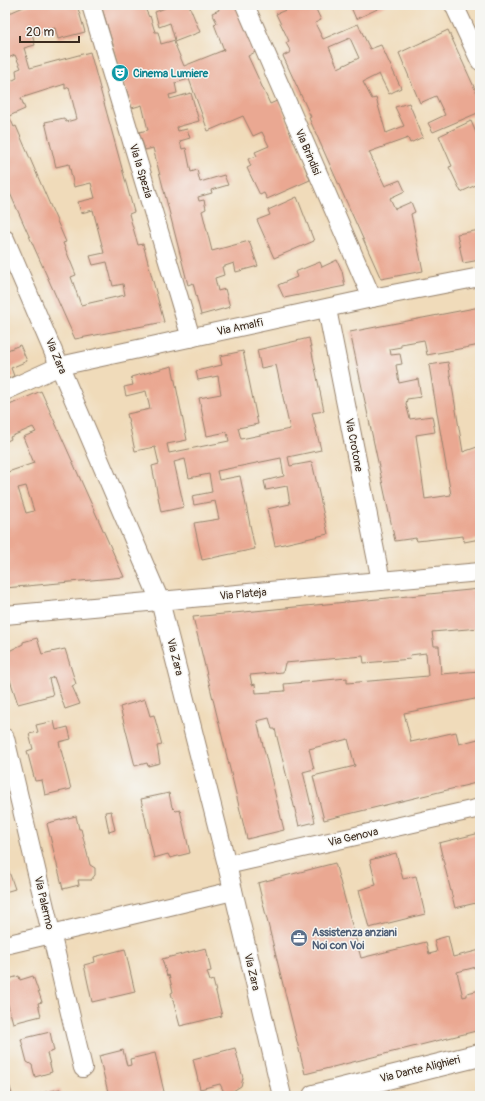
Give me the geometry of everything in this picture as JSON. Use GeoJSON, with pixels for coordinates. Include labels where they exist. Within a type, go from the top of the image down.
{"type":"FeatureCollection","features":[{"type":"Feature","properties":{"kind":"street","name":"Via la Spezia"},"geometry":{"type":"LineString","coordinates":[[91,5],[191,338]]}},
{"type":"Feature","properties":{"kind":"street","name":"Via Brindisi"},"geometry":{"type":"LineString","coordinates":[[245,5],[372,298]]}},
{"type":"Feature","properties":{"kind":"street"},"geometry":{"type":"LineString","coordinates":[[454,5],[480,61]]}},
{"type":"Feature","properties":{"kind":"street","name":"Via Zara"},"geometry":{"type":"LineString","coordinates":[[5,239],[10,262],[60,366],[160,601],[227,865],[282,1096]]}},
{"type":"Feature","properties":{"kind":"street","name":"Via Amalfi"},"geometry":{"type":"LineString","coordinates":[[5,391],[60,366],[372,298],[480,277]]}},
{"type":"Feature","properties":{"kind":"street","name":"Via Crotone"},"geometry":{"type":"LineString","coordinates":[[327,309],[381,581]]}},
{"type":"Feature","properties":{"kind":"street","name":"Via Plateja"},"geometry":{"type":"LineString","coordinates":[[5,615],[480,572]]}},
{"type":"Feature","properties":{"kind":"street","name":"Via Palermo"},"geometry":{"type":"LineString","coordinates":[[5,738],[83,1068]]}},
{"type":"Feature","properties":{"kind":"street","name":"Via Genova"},"geometry":{"type":"LineString","coordinates":[[227,865],[480,808]]}},
{"type":"Feature","properties":{"kind":"street"},"geometry":{"type":"LineString","coordinates":[[5,945],[233,891]]}},
{"type":"Feature","properties":{"kind":"street","name":"Via Dante Alighieri"},"geometry":{"type":"LineString","coordinates":[[314,1096],[480,1054]]}},
{"type":"Feature","properties":{"kind":"building"},"geometry":{"type":"Polygon","coordinates":[[[28,5],[77,5],[85,32],[58,39],[55,28],[32,34],[35,45],[24,48],[30,68],[90,52],[134,212],[129,214],[138,245],[143,244],[164,322],[75,339],[5,182],[5,84],[17,78],[16,70],[21,68],[15,55],[8,58],[5,52],[5,15],[28,5]],[[65,84],[21,98],[25,109],[9,116],[14,127],[16,126],[66,242],[63,243],[76,275],[71,277],[81,305],[125,295],[123,284],[113,286],[107,262],[93,265],[90,256],[104,253],[93,210],[81,213],[78,202],[95,198],[91,183],[74,187],[69,164],[56,167],[45,122],[64,118],[66,122],[77,119],[69,87],[65,89],[65,84]]]}},
{"type":"Feature","properties":{"kind":"building"},"geometry":{"type":"Polygon","coordinates":[[[101,5],[147,5],[144,6],[149,17],[150,16],[155,32],[158,32],[161,44],[175,40],[170,23],[159,27],[155,12],[165,8],[165,5],[189,5],[200,32],[174,42],[184,66],[224,50],[214,24],[217,23],[212,13],[219,10],[217,5],[236,5],[257,51],[248,56],[270,104],[279,100],[310,180],[267,199],[264,193],[260,195],[247,168],[251,166],[248,159],[257,156],[255,152],[269,146],[262,132],[253,136],[243,116],[208,131],[189,79],[175,83],[177,93],[169,95],[170,99],[191,93],[199,121],[177,127],[178,131],[187,129],[190,138],[180,141],[182,149],[186,148],[191,172],[197,170],[200,182],[224,175],[228,185],[211,190],[212,193],[198,197],[199,201],[204,200],[206,209],[202,211],[212,251],[249,241],[258,266],[236,272],[234,263],[222,267],[224,275],[215,278],[218,291],[225,289],[230,307],[201,315],[193,283],[188,285],[153,148],[145,150],[139,132],[148,130],[142,105],[132,108],[101,5]]]}},
{"type":"Feature","properties":{"kind":"building"},"geometry":{"type":"Polygon","coordinates":[[[286,5],[314,5],[321,20],[315,23],[323,39],[358,24],[370,49],[381,45],[401,88],[389,94],[379,74],[363,82],[372,99],[376,98],[386,133],[404,126],[395,107],[409,103],[423,137],[410,143],[408,138],[369,152],[385,186],[400,180],[405,191],[390,198],[395,209],[411,202],[415,212],[411,214],[423,271],[381,279],[283,56],[291,52],[286,43],[289,41],[276,14],[288,9],[286,5]],[[350,38],[329,47],[338,68],[359,58],[350,38]]]}},
{"type":"Feature","properties":{"kind":"building"},"geometry":{"type":"Polygon","coordinates":[[[350,5],[386,5],[356,19],[350,5]]]}},
{"type":"Feature","properties":{"kind":"building"},"geometry":{"type":"Polygon","coordinates":[[[448,30],[480,100],[480,112],[433,132],[428,123],[445,115],[436,96],[420,103],[399,53],[448,30]]]}},
{"type":"Feature","properties":{"kind":"building"},"geometry":{"type":"Polygon","coordinates":[[[471,121],[480,142],[480,190],[478,184],[461,192],[449,167],[452,166],[439,136],[471,121]]]}},
{"type":"Feature","properties":{"kind":"building"},"geometry":{"type":"Polygon","coordinates":[[[297,197],[314,241],[274,258],[257,220],[270,215],[268,210],[297,197]]]}},
{"type":"Feature","properties":{"kind":"building"},"geometry":{"type":"Polygon","coordinates":[[[480,230],[480,260],[463,263],[457,234],[480,230]]]}},
{"type":"Feature","properties":{"kind":"building"},"geometry":{"type":"Polygon","coordinates":[[[337,260],[342,271],[345,286],[284,298],[278,285],[297,277],[295,272],[320,262],[322,267],[337,260]]]}},
{"type":"Feature","properties":{"kind":"building"},"geometry":{"type":"Polygon","coordinates":[[[480,307],[480,345],[427,355],[424,340],[401,344],[401,347],[390,349],[391,355],[400,354],[402,364],[396,365],[399,383],[418,379],[421,397],[407,399],[406,404],[410,419],[432,416],[435,432],[416,435],[425,499],[451,495],[429,365],[448,362],[463,452],[480,446],[480,539],[464,542],[463,536],[417,541],[416,538],[395,541],[350,332],[480,307]]]}},
{"type":"Feature","properties":{"kind":"building"},"geometry":{"type":"Polygon","coordinates":[[[309,338],[324,411],[312,413],[321,450],[288,457],[290,466],[312,462],[328,534],[275,546],[267,509],[290,504],[287,486],[266,490],[264,481],[284,476],[281,458],[217,471],[219,480],[240,476],[255,549],[202,560],[194,523],[219,519],[215,501],[194,505],[192,496],[212,492],[209,474],[189,478],[185,459],[174,462],[184,507],[161,512],[152,466],[159,464],[155,447],[135,451],[127,414],[150,409],[146,391],[126,396],[124,387],[133,385],[131,377],[172,366],[187,440],[167,444],[169,453],[229,441],[227,432],[207,436],[199,398],[221,394],[218,376],[198,380],[196,371],[222,365],[220,356],[243,351],[258,424],[238,428],[241,439],[290,429],[276,365],[261,368],[257,350],[309,338]]]}},
{"type":"Feature","properties":{"kind":"building"},"geometry":{"type":"Polygon","coordinates":[[[20,345],[27,361],[11,368],[14,376],[5,380],[5,351],[20,345]]]}},
{"type":"Feature","properties":{"kind":"building"},"geometry":{"type":"Polygon","coordinates":[[[41,391],[124,577],[5,588],[5,473],[34,463],[23,437],[36,432],[33,427],[10,437],[11,439],[5,442],[5,407],[41,391]],[[26,486],[18,488],[26,513],[34,511],[26,486]]]}},
{"type":"Feature","properties":{"kind":"building"},"geometry":{"type":"Polygon","coordinates":[[[480,589],[480,628],[432,632],[434,646],[439,646],[441,674],[480,671],[480,698],[404,713],[411,742],[456,732],[459,744],[478,739],[480,742],[480,782],[324,820],[313,776],[355,766],[348,739],[309,749],[314,769],[303,772],[315,822],[299,826],[275,729],[272,729],[269,718],[257,721],[284,830],[247,839],[193,617],[480,589]],[[426,653],[410,655],[411,659],[364,663],[363,656],[285,663],[283,672],[250,675],[252,685],[255,684],[256,693],[285,691],[284,684],[347,678],[347,683],[428,676],[426,653]]]}},
{"type":"Feature","properties":{"kind":"building"},"geometry":{"type":"Polygon","coordinates":[[[37,638],[42,654],[65,649],[76,684],[72,686],[80,704],[65,709],[54,677],[49,679],[53,695],[18,704],[7,671],[6,661],[8,653],[23,644],[23,642],[37,638]]]}},
{"type":"Feature","properties":{"kind":"building"},"geometry":{"type":"Polygon","coordinates":[[[145,699],[150,716],[154,715],[162,745],[157,746],[160,763],[148,766],[147,763],[135,766],[120,707],[145,699]]]}},
{"type":"Feature","properties":{"kind":"building"},"geometry":{"type":"Polygon","coordinates":[[[54,721],[56,730],[68,727],[71,739],[59,742],[71,789],[45,795],[42,780],[35,781],[27,751],[33,749],[29,734],[38,732],[36,725],[54,721]]]}},
{"type":"Feature","properties":{"kind":"building"},"geometry":{"type":"Polygon","coordinates":[[[169,793],[172,807],[176,811],[180,810],[190,853],[170,858],[168,854],[154,858],[141,799],[169,793]]]}},
{"type":"Feature","properties":{"kind":"building"},"geometry":{"type":"Polygon","coordinates":[[[111,811],[115,830],[109,832],[105,812],[111,811]]]}},
{"type":"Feature","properties":{"kind":"building"},"geometry":{"type":"Polygon","coordinates":[[[76,816],[79,829],[81,829],[90,865],[95,868],[95,875],[91,880],[78,880],[79,885],[63,889],[47,824],[76,816]]]}},
{"type":"Feature","properties":{"kind":"building"},"geometry":{"type":"Polygon","coordinates":[[[480,833],[480,902],[455,908],[439,843],[480,833]]]}},
{"type":"Feature","properties":{"kind":"building"},"geometry":{"type":"Polygon","coordinates":[[[396,853],[403,879],[416,876],[425,914],[369,928],[359,890],[376,885],[370,860],[396,853]]]}},
{"type":"Feature","properties":{"kind":"building"},"geometry":{"type":"Polygon","coordinates":[[[5,860],[15,889],[5,892],[5,860]]]}},
{"type":"Feature","properties":{"kind":"building"},"geometry":{"type":"Polygon","coordinates":[[[335,863],[361,958],[426,942],[429,954],[437,952],[434,940],[448,936],[453,957],[480,950],[480,966],[457,972],[463,997],[467,996],[467,993],[480,990],[480,1030],[305,1074],[258,883],[335,863]]]}},
{"type":"Feature","properties":{"kind":"building"},"geometry":{"type":"Polygon","coordinates":[[[206,948],[211,971],[207,972],[210,981],[213,980],[222,1016],[180,1026],[171,993],[173,992],[169,975],[167,976],[162,959],[206,948]]]}},
{"type":"Feature","properties":{"kind":"building"},"geometry":{"type":"Polygon","coordinates":[[[125,949],[135,992],[92,1002],[84,965],[95,962],[94,957],[125,949]]]}},
{"type":"Feature","properties":{"kind":"building"},"geometry":{"type":"Polygon","coordinates":[[[19,976],[20,980],[33,976],[42,1002],[38,1003],[41,1016],[13,1023],[5,998],[5,980],[19,976]]]}},
{"type":"Feature","properties":{"kind":"building"},"geometry":{"type":"Polygon","coordinates":[[[50,1032],[54,1051],[47,1053],[52,1072],[35,1077],[32,1065],[27,1062],[21,1039],[50,1032]]]}},
{"type":"Feature","properties":{"kind":"building"},"geometry":{"type":"Polygon","coordinates":[[[235,1048],[243,1078],[241,1086],[233,1091],[224,1092],[220,1084],[200,1089],[193,1059],[235,1048]]]}},
{"type":"Feature","properties":{"kind":"building"},"geometry":{"type":"Polygon","coordinates":[[[123,1050],[127,1066],[131,1065],[130,1059],[155,1053],[165,1096],[109,1096],[99,1056],[123,1050]]]}},
{"type":"Feature","properties":{"kind":"building"},"geometry":{"type":"Polygon","coordinates":[[[9,1084],[12,1094],[5,1095],[5,1085],[9,1084]]]}},
{"type":"Feature","properties":{"kind":"building"},"geometry":{"type":"Polygon","coordinates":[[[60,1089],[62,1096],[33,1096],[33,1095],[60,1089]]]}},
{"type":"Feature","properties":{"kind":"place","name":"Cinema Lumiere"},"geometry":{"type":"Point","coordinates":[120,73]}},
{"type":"Feature","properties":{"kind":"place","name":"Assistenza anziani Noi con Voi"},"geometry":{"type":"Point","coordinates":[299,938]}}]}
